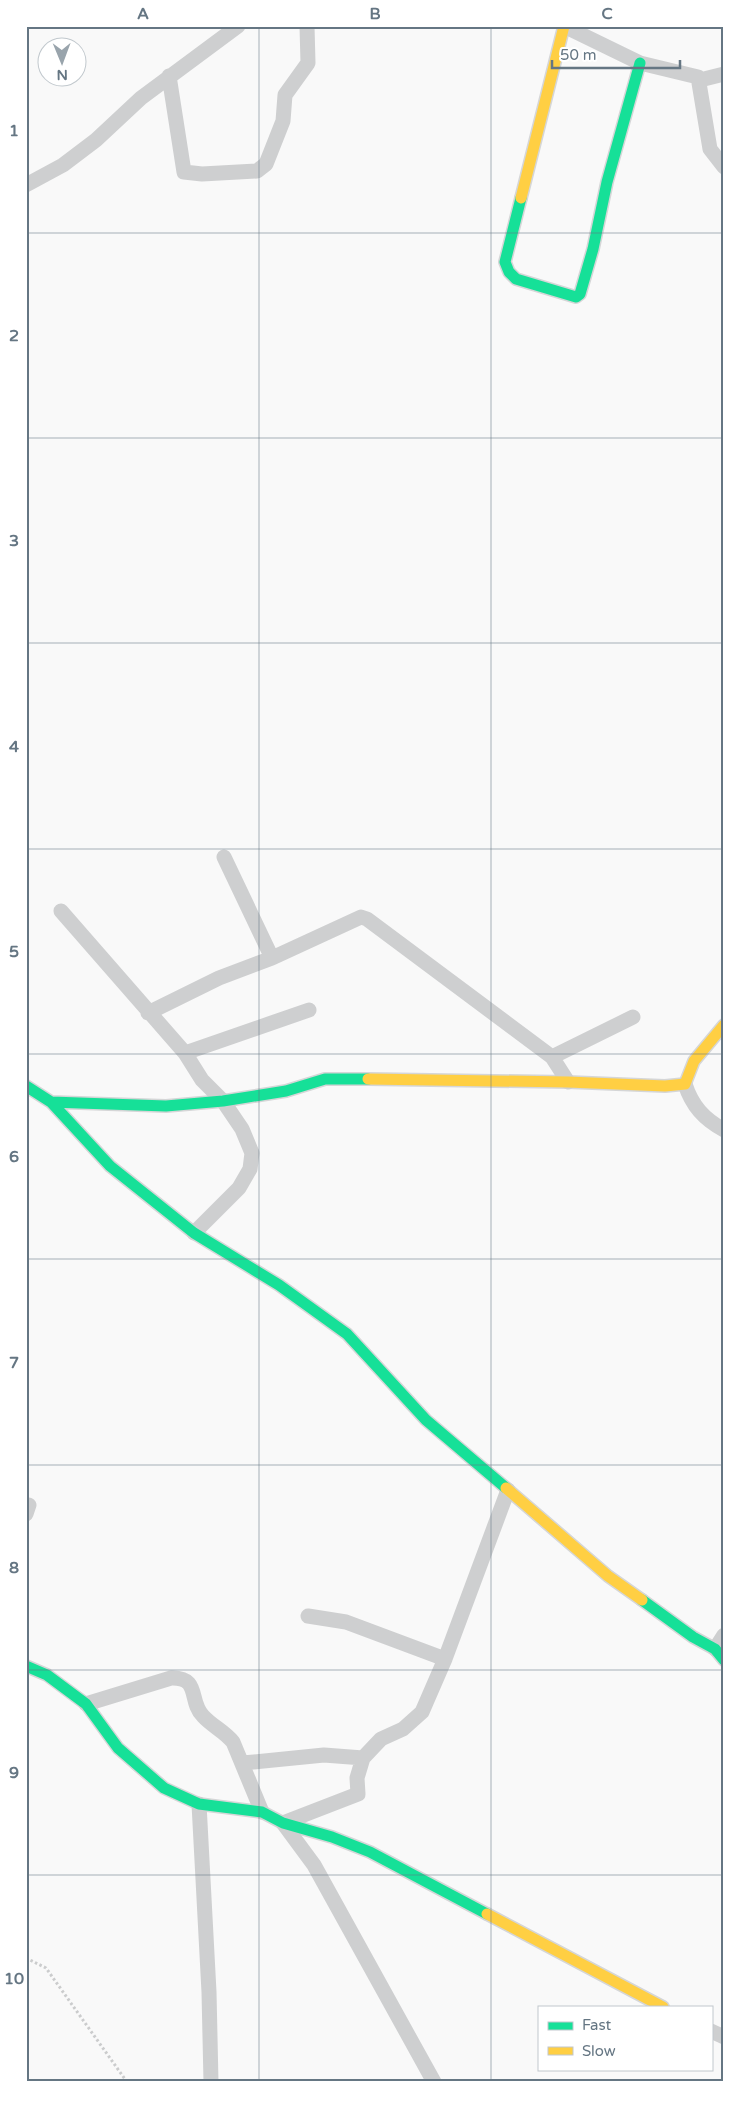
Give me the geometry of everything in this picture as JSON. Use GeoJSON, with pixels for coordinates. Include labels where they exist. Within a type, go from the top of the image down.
{"type":"FeatureCollection","features":[{"type":"Feature","properties":{"kind":"street"},"geometry":{"type":"LineString","coordinates":[[26,184],[63,165],[96,140],[116,119],[169,76],[238,26]]}},
{"type":"Feature","properties":{"kind":"street"},"geometry":{"type":"LineString","coordinates":[[169,76],[184,172],[202,174],[257,171],[266,164],[282,126],[285,95],[306,67],[307,26]]}},
{"type":"Feature","properties":{"kind":"street"},"geometry":{"type":"LineString","coordinates":[[640,63],[607,182],[593,249],[580,294],[576,297],[516,279],[509,272],[505,262],[564,26],[640,63],[694,74],[700,80],[710,149],[724,167]]}},
{"type":"Feature","properties":{"kind":"street"},"geometry":{"type":"LineString","coordinates":[[700,80],[724,74]]}},
{"type":"Feature","properties":{"kind":"street"},"geometry":{"type":"LineString","coordinates":[[224,856],[272,958]]}},
{"type":"Feature","properties":{"kind":"street"},"geometry":{"type":"LineString","coordinates":[[61,911],[184,1053],[202,1080],[223,1101],[242,1129],[252,1153],[250,1169],[239,1188],[194,1233]]}},
{"type":"Feature","properties":{"kind":"street"},"geometry":{"type":"LineString","coordinates":[[148,1013],[219,978],[272,958],[356,918],[367,919],[552,1057],[568,1082]]}},
{"type":"Feature","properties":{"kind":"street"},"geometry":{"type":"LineString","coordinates":[[184,1053],[309,1010]]}},
{"type":"Feature","properties":{"kind":"street"},"geometry":{"type":"LineString","coordinates":[[552,1057],[633,1017]]}},
{"type":"Feature","properties":{"kind":"street"},"geometry":{"type":"LineString","coordinates":[[724,1025],[694,1061],[685,1084],[690,1100],[710,1122],[724,1130]]}},
{"type":"Feature","properties":{"kind":"street"},"geometry":{"type":"LineString","coordinates":[[51,1102],[166,1106],[223,1101],[286,1091],[325,1079],[340,1078],[568,1082],[665,1086],[685,1084]]}},
{"type":"Feature","properties":{"kind":"street"},"geometry":{"type":"LineString","coordinates":[[26,1086],[51,1102],[110,1166],[194,1233],[278,1285],[347,1334],[426,1420],[608,1576],[720,1655],[724,1635]]}},
{"type":"Feature","properties":{"kind":"street"},"geometry":{"type":"LineString","coordinates":[[284,1823],[358,1794],[357,1778],[363,1758],[381,1739],[403,1729],[422,1712],[445,1659],[508,1490]]}},
{"type":"Feature","properties":{"kind":"street"},"geometry":{"type":"LineString","coordinates":[[308,1616],[346,1622],[445,1659]]}},
{"type":"Feature","properties":{"kind":"street"},"geometry":{"type":"LineString","coordinates":[[26,1666],[47,1675],[86,1704],[118,1748],[164,1788],[199,1804],[262,1812],[284,1823],[332,1837],[370,1852],[661,2006]]}},
{"type":"Feature","properties":{"kind":"street"},"geometry":{"type":"LineString","coordinates":[[86,1704],[170,1678],[178,1678],[188,1682],[193,1689],[197,1709],[203,1717],[226,1732],[233,1742],[262,1812]]}},
{"type":"Feature","properties":{"kind":"street"},"geometry":{"type":"LineString","coordinates":[[243,1763],[324,1755],[363,1758]]}},
{"type":"Feature","properties":{"kind":"street"},"geometry":{"type":"LineString","coordinates":[[199,1804],[209,1992],[211,2082]]}},
{"type":"Feature","properties":{"kind":"street"},"geometry":{"type":"LineString","coordinates":[[284,1823],[314,1865],[434,2082]]}},
{"type":"Feature","properties":{"kind":"street"},"geometry":{"type":"LineString","coordinates":[[712,2031],[724,2037]]}},
{"type":"Feature","properties":{"kind":"path"},"geometry":{"type":"LineString","coordinates":[[26,1958],[46,1968],[127,2082]]}},
{"type":"Feature","properties":{"kind":"traffic: fast"},"geometry":{"type":"LineString","coordinates":[[521,198],[505,262],[509,272],[516,279],[576,297],[580,294],[593,249],[607,182],[640,63]]}},
{"type":"Feature","properties":{"kind":"traffic: fast"},"geometry":{"type":"LineString","coordinates":[[51,1102],[166,1106],[223,1101],[286,1091],[325,1079],[368,1079]]}},
{"type":"Feature","properties":{"kind":"traffic: fast"},"geometry":{"type":"LineString","coordinates":[[26,1086],[51,1102],[110,1166],[194,1233],[279,1285],[347,1334],[426,1420],[506,1488]]}},
{"type":"Feature","properties":{"kind":"traffic: fast"},"geometry":{"type":"LineString","coordinates":[[642,1600],[693,1637],[715,1649],[724,1660]]}},
{"type":"Feature","properties":{"kind":"traffic: fast"},"geometry":{"type":"LineString","coordinates":[[26,1666],[47,1675],[86,1704],[118,1748],[164,1788],[199,1804],[262,1812],[283,1823],[332,1837],[370,1852],[487,1914]]}},
{"type":"Feature","properties":{"kind":"traffic: slow"},"geometry":{"type":"LineString","coordinates":[[521,198],[564,26]]}},
{"type":"Feature","properties":{"kind":"traffic: slow"},"geometry":{"type":"LineString","coordinates":[[368,1079],[568,1082],[665,1086],[685,1084],[694,1061],[724,1025]]}},
{"type":"Feature","properties":{"kind":"traffic: slow"},"geometry":{"type":"LineString","coordinates":[[506,1488],[608,1576],[642,1600]]}},
{"type":"Feature","properties":{"kind":"traffic: slow"},"geometry":{"type":"LineString","coordinates":[[487,1914],[661,2006]]}}]}
